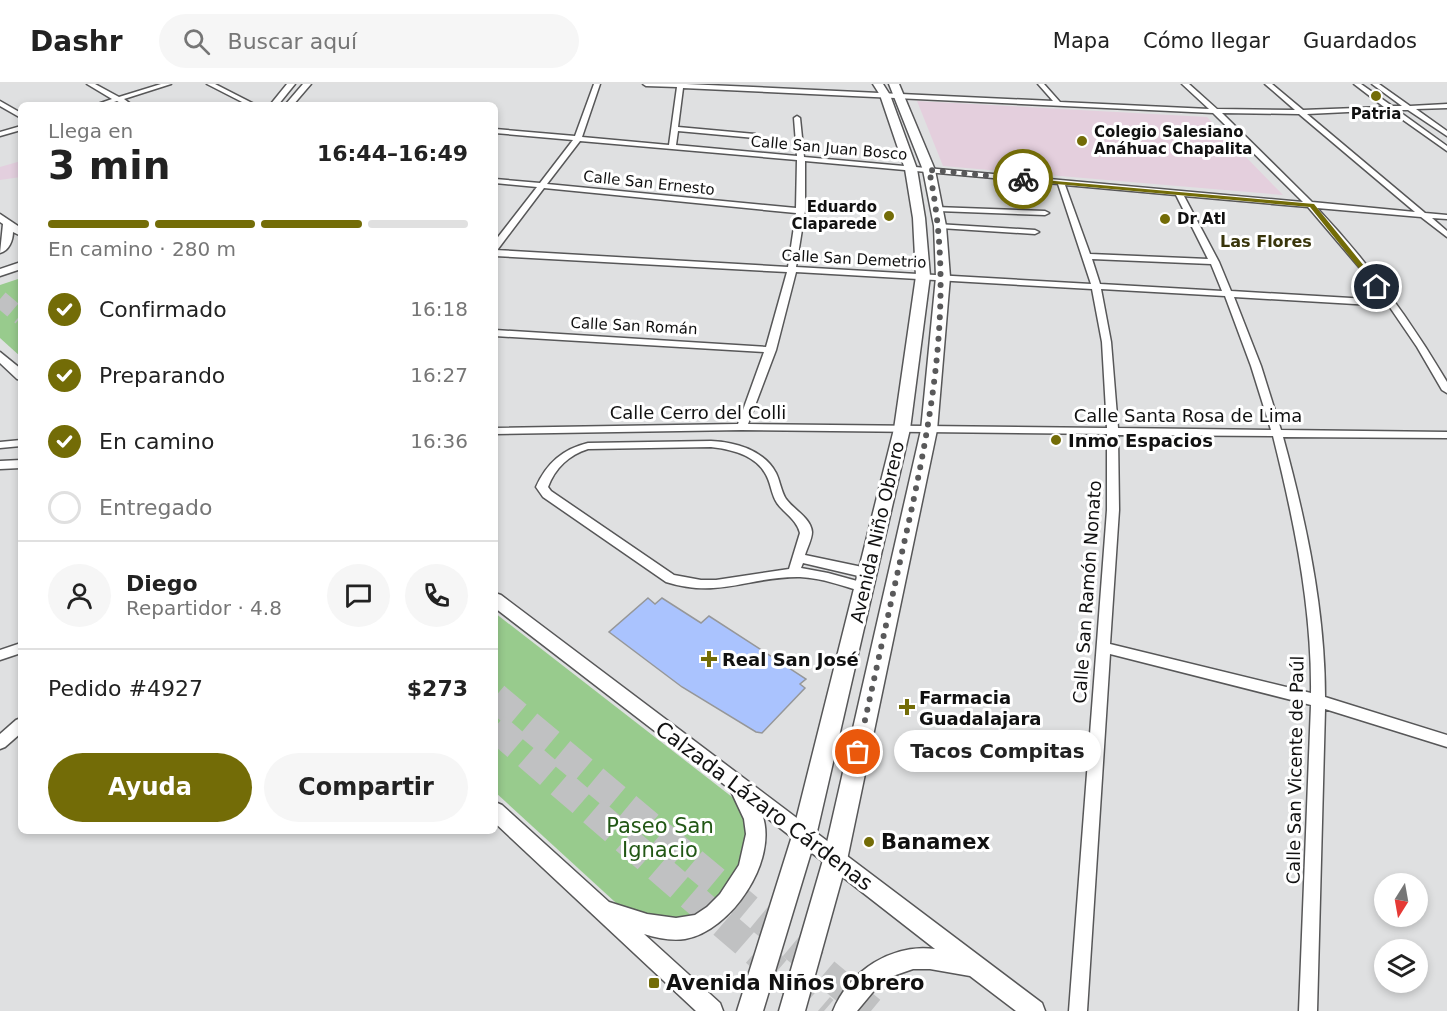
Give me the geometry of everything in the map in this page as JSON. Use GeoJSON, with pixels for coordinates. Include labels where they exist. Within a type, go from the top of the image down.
{"type":"FeatureCollection","features":[{"type":"Feature","properties":{"kind":"main road","name":"Avenida Niño Obrero"},"geometry":{"type":"LineString","coordinates":[[750,1011],[804,836],[902,429],[923,276],[920,218],[911,169],[889,90]]}},
{"type":"Feature","properties":{"kind":"main road","name":"Avenida Niño Obrero"},"geometry":{"type":"LineString","coordinates":[[792,1011],[835,860],[929,430],[943,277],[938,209],[929,170],[889,90]]}},
{"type":"Feature","properties":{"kind":"street"},"geometry":{"type":"LineString","coordinates":[[90,84],[124,102]]}},
{"type":"Feature","properties":{"kind":"street"},"geometry":{"type":"LineString","coordinates":[[108,102],[168,84]]}},
{"type":"Feature","properties":{"kind":"street"},"geometry":{"type":"LineString","coordinates":[[210,84],[247,102]]}},
{"type":"Feature","properties":{"kind":"street"},"geometry":{"type":"LineString","coordinates":[[276,102],[291,84]]}},
{"type":"Feature","properties":{"kind":"street"},"geometry":{"type":"LineString","coordinates":[[292,102],[309,84]]}},
{"type":"Feature","properties":{"kind":"street"},"geometry":{"type":"LineString","coordinates":[[498,244],[578,139],[597,84]]}},
{"type":"Feature","properties":{"kind":"street"},"geometry":{"type":"LineString","coordinates":[[646,84],[889,90],[1058,103],[1216,111],[1303,112],[1447,106]]}},
{"type":"Feature","properties":{"kind":"street"},"geometry":{"type":"LineString","coordinates":[[1041,84],[1058,103]]}},
{"type":"Feature","properties":{"kind":"street"},"geometry":{"type":"LineString","coordinates":[[1185,84],[1216,111],[1311,205],[1391,303],[1447,390]]}},
{"type":"Feature","properties":{"kind":"street"},"geometry":{"type":"LineString","coordinates":[[1268,84],[1447,235]]}},
{"type":"Feature","properties":{"kind":"street"},"geometry":{"type":"LineString","coordinates":[[1357,84],[1447,149]]}},
{"type":"Feature","properties":{"kind":"street"},"geometry":{"type":"LineString","coordinates":[[1376,84],[1447,134]]}},
{"type":"Feature","properties":{"kind":"street"},"geometry":{"type":"LineString","coordinates":[[672,147],[680,86]]}},
{"type":"Feature","properties":{"kind":"street"},"geometry":{"type":"LineString","coordinates":[[0,103],[18,114]]}},
{"type":"Feature","properties":{"kind":"street"},"geometry":{"type":"LineString","coordinates":[[742,427],[771,350],[794,269],[801,211],[803,159],[797,118]]}},
{"type":"Feature","properties":{"kind":"street"},"geometry":{"type":"LineString","coordinates":[[0,134],[18,129]]}},
{"type":"Feature","properties":{"kind":"street"},"geometry":{"type":"LineString","coordinates":[[674,129],[755,136]]}},
{"type":"Feature","properties":{"kind":"street","name":"Calle San Juan Bosco"},"geometry":{"type":"LineString","coordinates":[[498,131],[1447,217]]}},
{"type":"Feature","properties":{"kind":"street","name":"Calle San Ernesto"},"geometry":{"type":"LineString","coordinates":[[498,182],[801,211]]}},
{"type":"Feature","properties":{"kind":"street","name":"Calle San Ramón Nonato"},"geometry":{"type":"LineString","coordinates":[[1061,183],[1096,286],[1104,329],[1114,431],[1113,510],[1078,1011]]}},
{"type":"Feature","properties":{"kind":"street","name":"Calle San Vicente de Paúl"},"geometry":{"type":"LineString","coordinates":[[1179,193],[1230,294],[1254,357],[1303,543],[1312,609],[1317,701],[1308,1011]]}},
{"type":"Feature","properties":{"kind":"street"},"geometry":{"type":"LineString","coordinates":[[938,209],[1044,213]]}},
{"type":"Feature","properties":{"kind":"street"},"geometry":{"type":"LineString","coordinates":[[4,221],[18,231]]}},
{"type":"Feature","properties":{"kind":"street"},"geometry":{"type":"LineString","coordinates":[[0,250],[8,240],[4,221]]}},
{"type":"Feature","properties":{"kind":"street"},"geometry":{"type":"LineString","coordinates":[[940,226],[1035,232]]}},
{"type":"Feature","properties":{"kind":"street","name":"Calle San Demetrio"},"geometry":{"type":"LineString","coordinates":[[498,253],[1391,303]]}},
{"type":"Feature","properties":{"kind":"street"},"geometry":{"type":"LineString","coordinates":[[0,263],[18,256]]}},
{"type":"Feature","properties":{"kind":"street"},"geometry":{"type":"LineString","coordinates":[[1086,256],[1215,262]]}},
{"type":"Feature","properties":{"kind":"street"},"geometry":{"type":"LineString","coordinates":[[0,273],[18,266]]}},
{"type":"Feature","properties":{"kind":"street"},"geometry":{"type":"LineString","coordinates":[[0,283],[18,277]]}},
{"type":"Feature","properties":{"kind":"street","name":"Calle San Román"},"geometry":{"type":"LineString","coordinates":[[498,333],[771,350]]}},
{"type":"Feature","properties":{"kind":"street"},"geometry":{"type":"LineString","coordinates":[[0,356],[18,373]]}},
{"type":"Feature","properties":{"kind":"street","name":"Calle Cerro del Colli"},"geometry":{"type":"LineString","coordinates":[[498,431],[742,427],[929,430]]}},
{"type":"Feature","properties":{"kind":"street","name":"Calle Santa Rosa de Lima"},"geometry":{"type":"LineString","coordinates":[[929,430],[1447,435]]}},
{"type":"Feature","properties":{"kind":"street"},"geometry":{"type":"LineString","coordinates":[[0,445],[18,443]]}},
{"type":"Feature","properties":{"kind":"street"},"geometry":{"type":"LineString","coordinates":[[794,572],[806,533],[805,526],[781,501],[768,469],[751,456],[730,447],[711,444],[582,447],[566,454],[544,480],[542,488],[547,494],[670,579],[690,586],[713,586],[794,572],[866,580]]}},
{"type":"Feature","properties":{"kind":"street"},"geometry":{"type":"LineString","coordinates":[[0,465],[18,464]]}},
{"type":"Feature","properties":{"kind":"street"},"geometry":{"type":"LineString","coordinates":[[800,558],[866,580]]}},
{"type":"Feature","properties":{"kind":"street","name":"Calzada Lázaro Cárdenas"},"geometry":{"type":"LineString","coordinates":[[498,601],[1034,1011]]}},
{"type":"Feature","properties":{"kind":"street"},"geometry":{"type":"LineString","coordinates":[[1102,647],[1317,701],[1447,741]]}},
{"type":"Feature","properties":{"kind":"street"},"geometry":{"type":"LineString","coordinates":[[0,655],[18,649]]}},
{"type":"Feature","properties":{"kind":"street"},"geometry":{"type":"LineString","coordinates":[[0,743],[18,727]]}},
{"type":"Feature","properties":{"kind":"street"},"geometry":{"type":"LineString","coordinates":[[603,910],[658,928],[687,928],[713,916],[735,892],[753,857],[754,819],[736,784]]}},
{"type":"Feature","properties":{"kind":"street"},"geometry":{"type":"LineString","coordinates":[[498,814],[712,1011]]}},
{"type":"Feature","properties":{"kind":"street"},"geometry":{"type":"LineString","coordinates":[[844,1011],[856,991],[881,971],[902,959],[939,958],[977,969]]}},
{"type":"Feature","properties":{"kind":"shaded area","name":"Colegio Salesiano Anáhuac Chapalita"},"geometry":{"type":"Polygon","coordinates":[[[917,101],[1207,117],[1283,195],[943,166],[917,101]]]}},
{"type":"Feature","properties":{"kind":"shaded area"},"geometry":{"type":"Polygon","coordinates":[[[18,162],[18,177],[0,180],[0,167],[18,162]]]}},
{"type":"Feature","properties":{"kind":"green space"},"geometry":{"type":"Polygon","coordinates":[[[18,279],[18,354],[0,338],[0,285],[18,279]]]}},
{"type":"Feature","properties":{"kind":"green space","name":"Paseo San Ignacio"},"geometry":{"type":"Polygon","coordinates":[[[498,615],[736,800],[749,825],[748,857],[711,910],[683,921],[627,913],[498,795],[498,615]]]}},
{"type":"Feature","properties":{"kind":"building","name":"Real San José"},"geometry":{"type":"Polygon","coordinates":[[[648,598],[655,604],[662,598],[701,623],[709,616],[806,679],[800,684],[805,688],[762,733],[756,732],[682,687],[609,632],[648,598]]]}},
{"type":"Feature","properties":{"kind":"tunnel"},"geometry":{"type":"LineString","coordinates":[[0,299],[18,314]]}},
{"type":"Feature","properties":{"kind":"tunnel"},"geometry":{"type":"LineString","coordinates":[[498,700],[871,1011]]}},
{"type":"Feature","properties":{"kind":"tunnel"},"geometry":{"type":"LineString","coordinates":[[498,730],[824,1011]]}},
{"type":"Feature","properties":{"kind":"way so far"},"geometry":{"type":"LineString","coordinates":[[858,752],[929,430],[943,277],[938,209],[929,170],[1023,179]]}},
{"type":"Feature","properties":{"kind":"place","name":"Patria"},"geometry":{"type":"Point","coordinates":[1376,96]}},
{"type":"Feature","properties":{"kind":"place","name":"Colegio Salesiano Anáhuac Chapalita"},"geometry":{"type":"Point","coordinates":[1082,141]}},
{"type":"Feature","properties":{"kind":"place","name":"Eduardo Claparede"},"geometry":{"type":"Point","coordinates":[889,216]}},
{"type":"Feature","properties":{"kind":"place","name":"Dr Atl"},"geometry":{"type":"Point","coordinates":[1165,219]}},
{"type":"Feature","properties":{"kind":"place","name":"Inmo Espacios"},"geometry":{"type":"Point","coordinates":[1056,440]}},
{"type":"Feature","properties":{"kind":"place","name":"Real San José"},"geometry":{"type":"Point","coordinates":[709,659]}},
{"type":"Feature","properties":{"kind":"place","name":"Farmacia Guadalajara"},"geometry":{"type":"Point","coordinates":[907,707]}},
{"type":"Feature","properties":{"kind":"place","name":"Tacos Compitas"},"geometry":{"type":"Point","coordinates":[858,752]}},
{"type":"Feature","properties":{"kind":"place","name":"Banamex"},"geometry":{"type":"Point","coordinates":[869,842]}},
{"type":"Feature","properties":{"kind":"place","name":"Avenida Niños Obrero"},"geometry":{"type":"Point","coordinates":[654,983]}},
{"type":"Feature","properties":{"kind":"district","name":"Las Flores"},"geometry":{"type":"Point","coordinates":[1266,241]}},
{"type":"Feature","properties":{"kind":"route"},"geometry":{"type":"LineString","coordinates":[[1023,179],[1311,205],[1377,287]]}}]}
